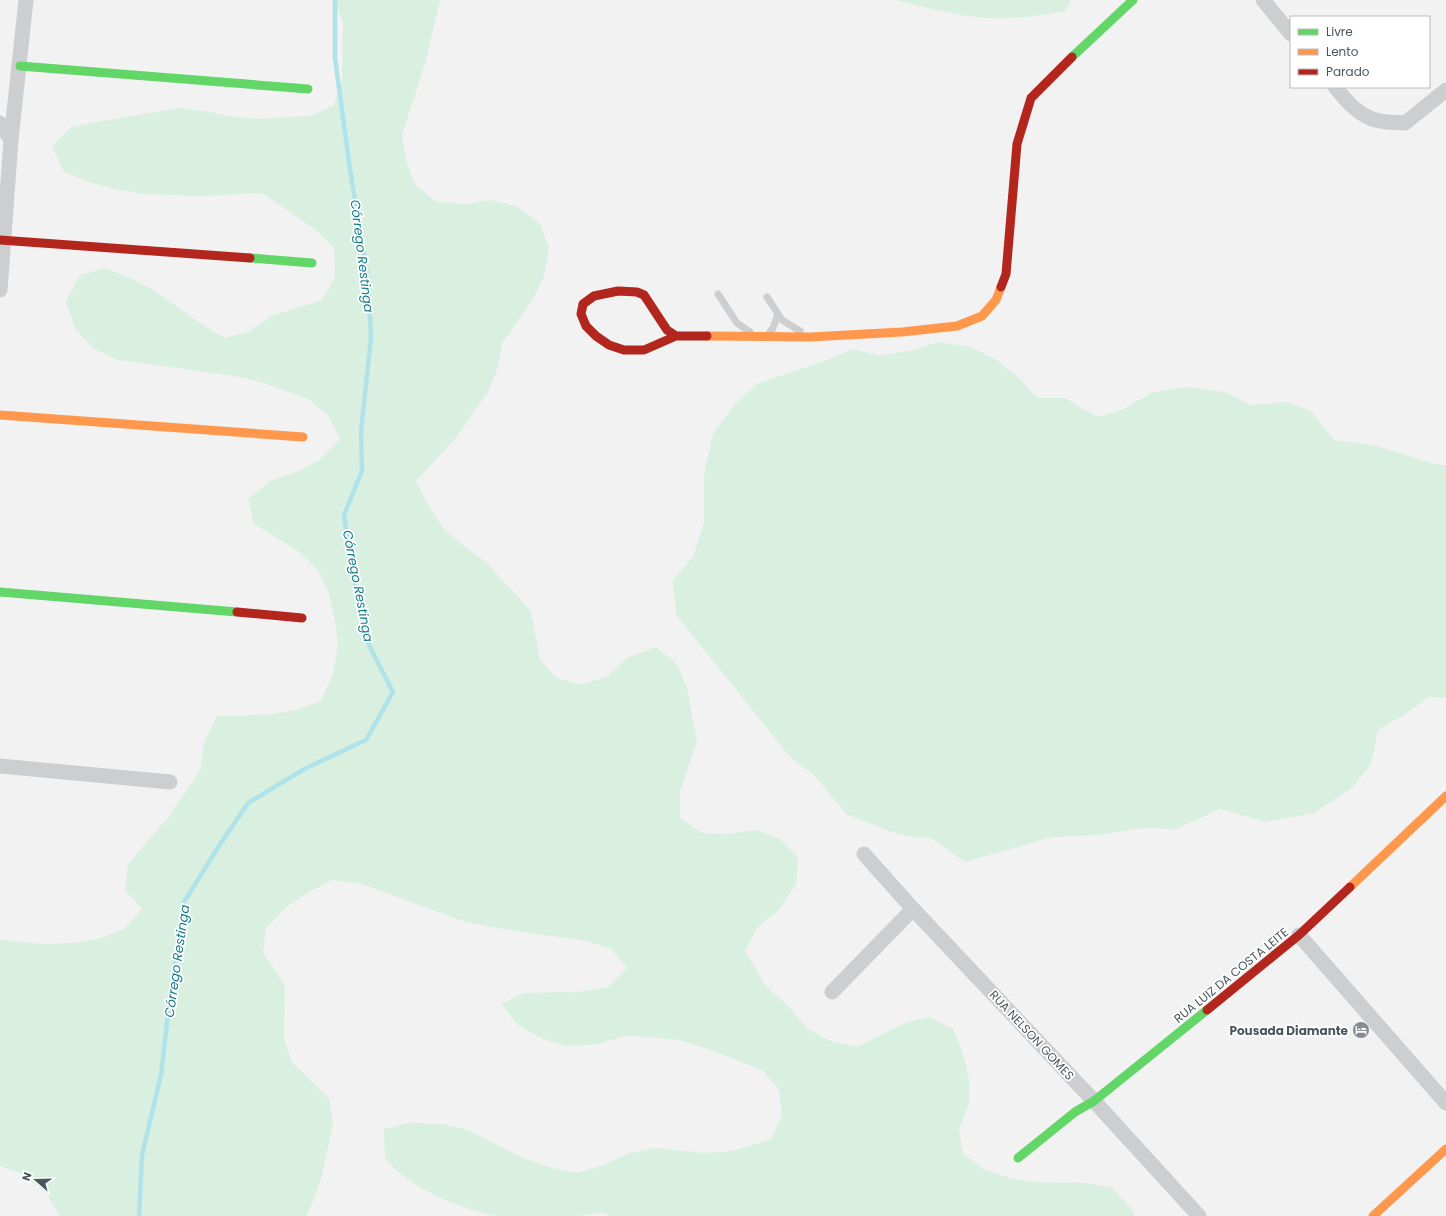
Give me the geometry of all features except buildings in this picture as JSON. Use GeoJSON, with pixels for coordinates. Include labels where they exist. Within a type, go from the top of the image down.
{"type":"FeatureCollection","features":[{"type":"Feature","properties":{"kind":"street"},"geometry":{"type":"LineString","coordinates":[[0,290],[2,240],[26,0]]}},
{"type":"Feature","properties":{"kind":"street"},"geometry":{"type":"LineString","coordinates":[[676,336],[667,330],[644,295],[631,290],[601,292],[585,301],[580,311],[583,323],[602,341],[623,352],[640,351],[676,336],[810,337],[902,332],[957,326],[982,316],[996,300],[1006,274],[1017,144],[1031,98],[1134,0]]}},
{"type":"Feature","properties":{"kind":"street"},"geometry":{"type":"LineString","coordinates":[[1263,0],[1290,33]]}},
{"type":"Feature","properties":{"kind":"street"},"geometry":{"type":"LineString","coordinates":[[20,66],[308,89]]}},
{"type":"Feature","properties":{"kind":"street"},"geometry":{"type":"LineString","coordinates":[[1336,88],[1350,105],[1371,119],[1405,123],[1446,90]]}},
{"type":"Feature","properties":{"kind":"street"},"geometry":{"type":"LineString","coordinates":[[0,123],[11,140]]}},
{"type":"Feature","properties":{"kind":"street"},"geometry":{"type":"LineString","coordinates":[[2,240],[312,263]]}},
{"type":"Feature","properties":{"kind":"street"},"geometry":{"type":"LineString","coordinates":[[0,416],[303,437]]}},
{"type":"Feature","properties":{"kind":"street"},"geometry":{"type":"LineString","coordinates":[[0,592],[302,618]]}},
{"type":"Feature","properties":{"kind":"street"},"geometry":{"type":"LineString","coordinates":[[0,766],[170,782]]}},
{"type":"Feature","properties":{"kind":"street","name":"RUA LUIZ DA COSTA LEITE"},"geometry":{"type":"LineString","coordinates":[[1018,1158],[1075,1112],[1094,1101],[1299,936],[1446,796]]}},
{"type":"Feature","properties":{"kind":"street","name":"RUA NELSON GOMES"},"geometry":{"type":"LineString","coordinates":[[864,854],[913,909],[1094,1101],[1199,1216]]}},
{"type":"Feature","properties":{"kind":"street"},"geometry":{"type":"LineString","coordinates":[[832,992],[913,909]]}},
{"type":"Feature","properties":{"kind":"street"},"geometry":{"type":"LineString","coordinates":[[1299,936],[1446,1103]]}},
{"type":"Feature","properties":{"kind":"street"},"geometry":{"type":"LineString","coordinates":[[1373,1216],[1446,1149]]}},
{"type":"Feature","properties":{"kind":"lane"},"geometry":{"type":"LineString","coordinates":[[718,294],[737,322],[756,337]]}},
{"type":"Feature","properties":{"kind":"lane"},"geometry":{"type":"LineString","coordinates":[[767,296],[782,320],[810,337]]}},
{"type":"Feature","properties":{"kind":"lane"},"geometry":{"type":"LineString","coordinates":[[767,337],[773,328],[778,314]]}},
{"type":"Feature","properties":{"kind":"green space"},"geometry":{"type":"Polygon","coordinates":[[[334,0],[440,0],[426,60],[402,135],[406,160],[415,185],[436,201],[464,205],[490,200],[518,207],[540,224],[549,248],[544,277],[532,301],[502,343],[498,367],[488,392],[455,439],[416,481],[428,505],[443,528],[465,547],[486,562],[531,611],[540,660],[557,678],[582,685],[608,676],[628,657],[656,647],[677,664],[688,690],[697,741],[680,792],[680,818],[702,833],[729,834],[755,830],[779,838],[798,857],[796,884],[780,909],[757,928],[745,951],[766,986],[788,1006],[807,1028],[830,1041],[857,1047],[905,1023],[929,1017],[953,1029],[963,1053],[969,1079],[969,1104],[959,1129],[963,1154],[984,1169],[1009,1178],[1035,1182],[1086,1183],[1112,1188],[1131,1208],[1135,1216],[612,1216],[601,1213],[578,1216],[495,1216],[472,1210],[436,1196],[414,1184],[399,1173],[385,1158],[384,1129],[409,1123],[442,1124],[468,1130],[521,1157],[552,1168],[578,1173],[604,1165],[629,1153],[655,1148],[703,1153],[732,1151],[771,1139],[782,1115],[779,1090],[762,1070],[705,1048],[678,1040],[624,1036],[598,1044],[567,1046],[543,1039],[518,1025],[501,1004],[524,993],[577,992],[608,987],[627,968],[611,949],[586,941],[502,929],[463,921],[362,884],[332,880],[309,892],[286,907],[266,928],[263,953],[285,985],[284,1038],[292,1062],[329,1098],[333,1123],[322,1176],[306,1216],[60,1216],[46,1193],[22,1174],[0,1166],[0,940],[43,944],[73,943],[98,939],[124,929],[142,909],[125,890],[128,864],[169,816],[200,771],[204,742],[217,716],[270,715],[296,710],[321,701],[332,676],[338,646],[335,620],[329,594],[318,570],[298,551],[254,524],[248,499],[270,481],[296,472],[319,460],[340,439],[328,415],[308,399],[260,382],[233,376],[118,360],[94,349],[76,330],[66,301],[80,275],[105,268],[128,277],[153,290],[224,338],[248,332],[271,316],[322,300],[335,277],[334,248],[316,230],[262,193],[199,196],[143,194],[114,189],[89,182],[64,172],[52,146],[71,127],[177,108],[256,119],[310,116],[334,105],[342,80],[343,23],[334,0]]]}},
{"type":"Feature","properties":{"kind":"green space"},"geometry":{"type":"Polygon","coordinates":[[[896,0],[1071,0],[1065,11],[1027,17],[999,18],[954,14],[896,0]]]}},
{"type":"Feature","properties":{"kind":"green space"},"geometry":{"type":"Polygon","coordinates":[[[938,342],[971,347],[997,360],[1019,378],[1037,398],[1065,398],[1097,417],[1124,409],[1153,392],[1185,387],[1225,392],[1251,405],[1286,402],[1311,411],[1334,440],[1374,445],[1438,465],[1446,465],[1446,698],[1429,697],[1404,715],[1378,730],[1371,764],[1352,788],[1314,813],[1265,822],[1220,809],[1176,829],[1144,828],[1100,835],[1052,837],[965,862],[932,839],[897,834],[846,814],[815,776],[790,757],[676,615],[673,580],[693,557],[704,522],[704,474],[713,434],[734,405],[757,384],[827,360],[853,349],[879,356],[914,350],[938,342]]]}},
{"type":"Feature","properties":{"kind":"waterway","name":"Córrego Restinga"},"geometry":{"type":"LineString","coordinates":[[139,1216],[142,1155],[161,1075],[171,988],[184,902],[248,803],[306,768],[366,740],[393,692],[369,645],[352,572],[344,515],[362,471],[361,431],[371,338],[368,280],[350,169],[335,58],[335,0]]}},
{"type":"Feature","properties":{"kind":"traffic: fast"},"geometry":{"type":"LineString","coordinates":[[1072,57],[1133,0]]}},
{"type":"Feature","properties":{"kind":"traffic: fast"},"geometry":{"type":"LineString","coordinates":[[20,66],[308,89]]}},
{"type":"Feature","properties":{"kind":"traffic: fast"},"geometry":{"type":"LineString","coordinates":[[250,258],[312,263]]}},
{"type":"Feature","properties":{"kind":"traffic: fast"},"geometry":{"type":"LineString","coordinates":[[0,592],[237,612]]}},
{"type":"Feature","properties":{"kind":"traffic: fast"},"geometry":{"type":"LineString","coordinates":[[1018,1158],[1075,1112],[1094,1101],[1207,1010]]}},
{"type":"Feature","properties":{"kind":"traffic: slow"},"geometry":{"type":"LineString","coordinates":[[707,336],[810,337],[902,332],[957,326],[982,316],[996,300],[1001,287]]}},
{"type":"Feature","properties":{"kind":"traffic: slow"},"geometry":{"type":"LineString","coordinates":[[0,415],[303,437]]}},
{"type":"Feature","properties":{"kind":"traffic: slow"},"geometry":{"type":"LineString","coordinates":[[1350,887],[1446,796]]}},
{"type":"Feature","properties":{"kind":"traffic: slow"},"geometry":{"type":"LineString","coordinates":[[1373,1216],[1446,1149]]}},
{"type":"Feature","properties":{"kind":"traffic: jam"},"geometry":{"type":"LineString","coordinates":[[1001,287],[1006,274],[1017,144],[1031,98],[1072,57]]}},
{"type":"Feature","properties":{"kind":"traffic: jam"},"geometry":{"type":"LineString","coordinates":[[0,240],[250,258]]}},
{"type":"Feature","properties":{"kind":"traffic: jam"},"geometry":{"type":"LineString","coordinates":[[676,336],[644,350],[624,350],[609,345],[596,336],[586,326],[581,314],[583,304],[594,296],[618,291],[637,292],[644,295],[667,330],[676,336],[707,336]]}},
{"type":"Feature","properties":{"kind":"traffic: jam"},"geometry":{"type":"LineString","coordinates":[[237,612],[302,618]]}},
{"type":"Feature","properties":{"kind":"traffic: jam"},"geometry":{"type":"LineString","coordinates":[[1207,1010],[1299,935],[1350,887]]}},
{"type":"Feature","properties":{"kind":"place","name":"Pousada Diamante"},"geometry":{"type":"Point","coordinates":[1361,1030]}}]}
